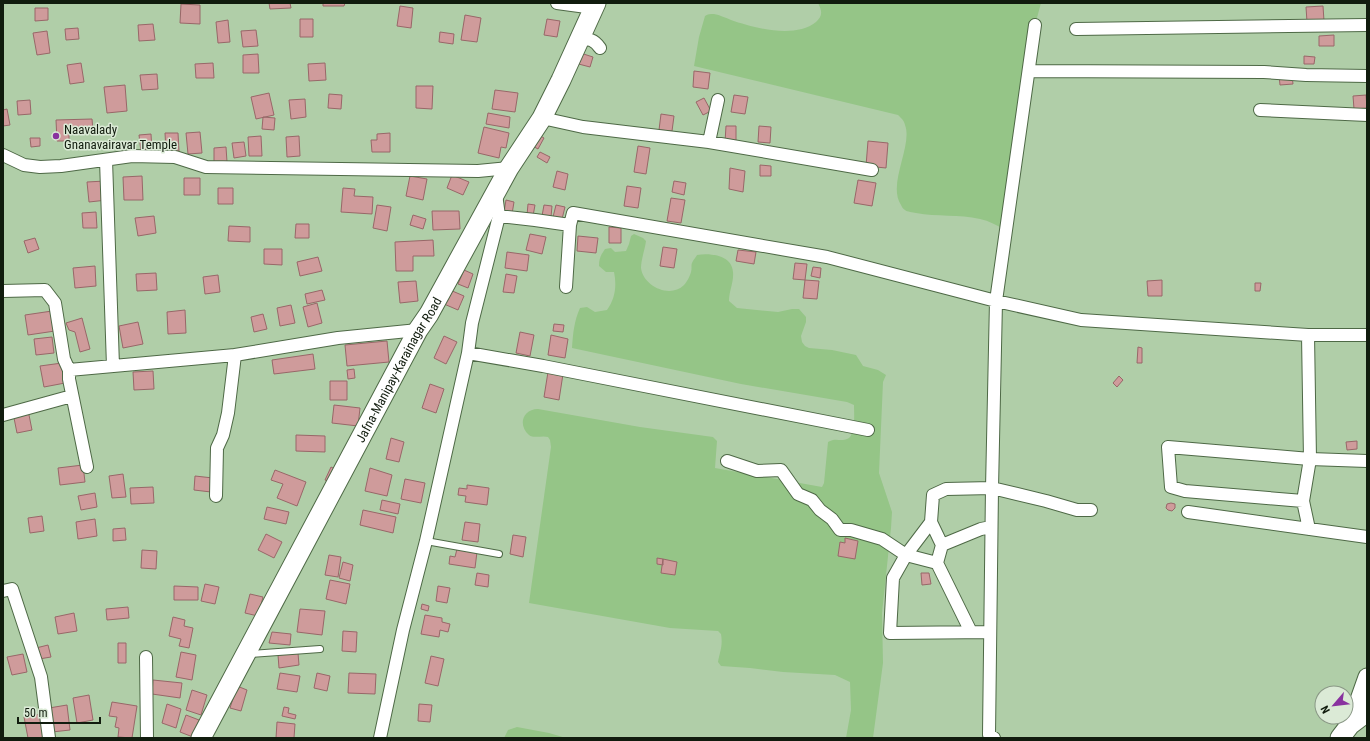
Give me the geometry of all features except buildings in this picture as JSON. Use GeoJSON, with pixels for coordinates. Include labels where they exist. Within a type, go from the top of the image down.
{"type":"FeatureCollection","features":[{"type":"Feature","properties":{"kind":"main road","name":"Jafna-Manipay-Karainagar Road"},"geometry":{"type":"LineString","coordinates":[[201,738],[418,330],[429,314],[509,168],[542,118],[595,6]]}},
{"type":"Feature","properties":{"kind":"main road"},"geometry":{"type":"LineString","coordinates":[[1345,731],[1367,677]]}},
{"type":"Feature","properties":{"kind":"main road"},"geometry":{"type":"LineString","coordinates":[[1345,731],[1367,712]]}},
{"type":"Feature","properties":{"kind":"street"},"geometry":{"type":"LineString","coordinates":[[557,3],[595,6]]}},
{"type":"Feature","properties":{"kind":"street"},"geometry":{"type":"LineString","coordinates":[[994,738],[989,735],[996,301],[1030,71],[1035,25]]}},
{"type":"Feature","properties":{"kind":"street"},"geometry":{"type":"LineString","coordinates":[[1076,29],[1367,25]]}},
{"type":"Feature","properties":{"kind":"street"},"geometry":{"type":"LineString","coordinates":[[579,39],[592,40],[597,43],[600,48]]}},
{"type":"Feature","properties":{"kind":"street"},"geometry":{"type":"LineString","coordinates":[[1030,71],[1264,72],[1306,75],[1367,76]]}},
{"type":"Feature","properties":{"kind":"street"},"geometry":{"type":"LineString","coordinates":[[709,142],[718,100]]}},
{"type":"Feature","properties":{"kind":"street"},"geometry":{"type":"LineString","coordinates":[[1260,110],[1367,115]]}},
{"type":"Feature","properties":{"kind":"street"},"geometry":{"type":"LineString","coordinates":[[542,118],[583,127],[709,142],[872,170]]}},
{"type":"Feature","properties":{"kind":"street"},"geometry":{"type":"LineString","coordinates":[[3,155],[24,165],[40,167],[61,166],[132,156],[175,157],[206,167],[478,171],[509,168]]}},
{"type":"Feature","properties":{"kind":"street"},"geometry":{"type":"LineString","coordinates":[[106,160],[113,366]]}},
{"type":"Feature","properties":{"kind":"street"},"geometry":{"type":"LineString","coordinates":[[380,738],[468,353],[472,323],[498,216],[496,194]]}},
{"type":"Feature","properties":{"kind":"street"},"geometry":{"type":"LineString","coordinates":[[566,287],[570,226],[573,213],[827,257],[996,301],[1081,320],[1308,335],[1367,335]]}},
{"type":"Feature","properties":{"kind":"street"},"geometry":{"type":"LineString","coordinates":[[498,216],[522,218],[570,226]]}},
{"type":"Feature","properties":{"kind":"street"},"geometry":{"type":"LineString","coordinates":[[3,292],[45,290],[55,303],[64,359],[69,370],[72,396],[87,467]]}},
{"type":"Feature","properties":{"kind":"street"},"geometry":{"type":"LineString","coordinates":[[69,370],[234,356],[338,338],[418,330]]}},
{"type":"Feature","properties":{"kind":"street"},"geometry":{"type":"LineString","coordinates":[[1308,335],[1310,459],[1303,501],[1310,529]]}},
{"type":"Feature","properties":{"kind":"street"},"geometry":{"type":"LineString","coordinates":[[468,353],[543,366],[868,430]]}},
{"type":"Feature","properties":{"kind":"street"},"geometry":{"type":"LineString","coordinates":[[216,496],[217,448],[223,435],[228,413],[234,356]]}},
{"type":"Feature","properties":{"kind":"street"},"geometry":{"type":"LineString","coordinates":[[3,415],[72,396]]}},
{"type":"Feature","properties":{"kind":"street"},"geometry":{"type":"LineString","coordinates":[[1303,501],[1185,491],[1171,486],[1168,447],[1310,459],[1367,461]]}},
{"type":"Feature","properties":{"kind":"street"},"geometry":{"type":"LineString","coordinates":[[726,461],[756,471],[781,470],[798,494],[812,500],[820,510],[832,519],[840,530],[851,530],[882,539],[906,555],[937,562]]}},
{"type":"Feature","properties":{"kind":"street"},"geometry":{"type":"LineString","coordinates":[[971,632],[937,562],[942,545],[931,522],[933,495],[946,489],[992,488],[1046,500],[1077,510],[1091,510]]}},
{"type":"Feature","properties":{"kind":"street"},"geometry":{"type":"LineString","coordinates":[[1188,512],[1367,537]]}},
{"type":"Feature","properties":{"kind":"street"},"geometry":{"type":"LineString","coordinates":[[931,522],[906,555],[893,578],[890,634],[990,632]]}},
{"type":"Feature","properties":{"kind":"street"},"geometry":{"type":"LineString","coordinates":[[942,545],[981,529],[992,527]]}},
{"type":"Feature","properties":{"kind":"street"},"geometry":{"type":"LineString","coordinates":[[3,591],[12,589],[41,678],[49,738]]}},
{"type":"Feature","properties":{"kind":"street"},"geometry":{"type":"LineString","coordinates":[[146,657],[147,738]]}},
{"type":"Feature","properties":{"kind":"lane"},"geometry":{"type":"LineString","coordinates":[[426,541],[499,554]]}},
{"type":"Feature","properties":{"kind":"lane"},"geometry":{"type":"LineString","coordinates":[[246,654],[320,650]]}},
{"type":"Feature","properties":{"kind":"green space"},"geometry":{"type":"Polygon","coordinates":[[[818,3],[1041,3],[1035,25],[1005,230],[993,223],[980,219],[924,214],[909,212],[903,209],[897,196],[897,187],[907,134],[904,122],[898,115],[694,66],[699,37],[706,15],[716,14],[762,29],[786,31],[797,30],[807,27],[820,18],[821,13],[818,3]]]}},
{"type":"Feature","properties":{"kind":"green space"},"geometry":{"type":"Polygon","coordinates":[[[634,234],[646,241],[641,268],[643,274],[652,285],[665,291],[678,289],[684,285],[689,277],[692,263],[697,255],[708,254],[720,256],[732,266],[733,276],[729,301],[737,308],[778,312],[799,309],[806,317],[806,322],[801,336],[802,342],[805,346],[809,348],[832,350],[856,355],[863,366],[878,370],[886,375],[883,382],[879,473],[892,512],[882,613],[883,663],[873,738],[846,738],[851,710],[850,682],[835,675],[721,666],[718,662],[722,638],[718,631],[670,628],[529,603],[551,447],[548,437],[531,436],[526,431],[523,419],[528,412],[538,409],[640,427],[713,437],[717,441],[715,468],[822,487],[824,483],[828,442],[847,439],[852,434],[854,424],[854,405],[847,402],[741,384],[572,348],[575,323],[580,308],[587,307],[595,312],[607,310],[614,297],[614,272],[606,272],[599,266],[601,255],[605,249],[611,248],[615,252],[626,251],[631,236],[634,234]]]}},
{"type":"Feature","properties":{"kind":"green space"},"geometry":{"type":"Polygon","coordinates":[[[517,727],[566,738],[504,738],[508,730],[517,727]]]}},
{"type":"Feature","properties":{"kind":"place","name":"Naavalady Gnanavairavar Temple"},"geometry":{"type":"Point","coordinates":[56,136]}}]}
